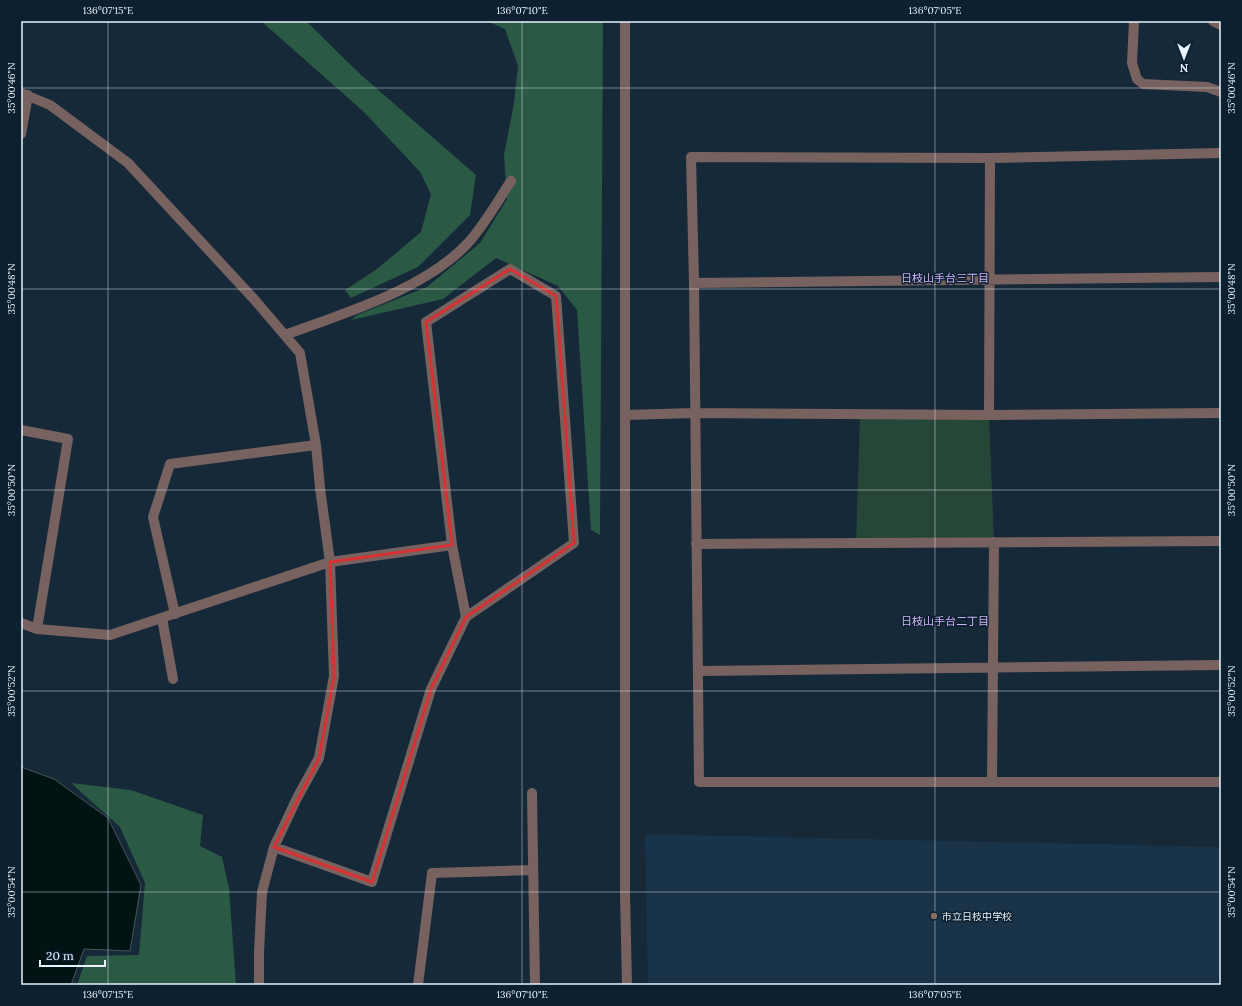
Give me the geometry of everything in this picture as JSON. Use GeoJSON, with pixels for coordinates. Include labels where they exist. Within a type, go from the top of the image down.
{"type":"FeatureCollection","features":[{"type":"Feature","properties":{"kind":"street"},"geometry":{"type":"LineString","coordinates":[[625,21],[625,893],[627,985]]}},
{"type":"Feature","properties":{"kind":"street"},"geometry":{"type":"LineString","coordinates":[[1134,21],[1132,63],[1137,79],[1142,84],[1207,87],[1221,92]]}},
{"type":"Feature","properties":{"kind":"street"},"geometry":{"type":"LineString","coordinates":[[1213,21],[1221,25]]}},
{"type":"Feature","properties":{"kind":"street"},"geometry":{"type":"LineString","coordinates":[[21,134],[25,94],[50,105],[128,162],[253,298],[300,352],[316,445],[330,562],[334,676],[319,758],[297,798],[274,847],[262,892],[259,985]]}},
{"type":"Feature","properties":{"kind":"street"},"geometry":{"type":"LineString","coordinates":[[1221,154],[990,158],[691,157],[694,283],[694,413],[699,782],[1221,782]]}},
{"type":"Feature","properties":{"kind":"street"},"geometry":{"type":"LineString","coordinates":[[989,415],[990,158]]}},
{"type":"Feature","properties":{"kind":"street"},"geometry":{"type":"LineString","coordinates":[[285,335],[359,308],[407,287],[438,268],[467,244],[487,219],[511,181]]}},
{"type":"Feature","properties":{"kind":"street"},"geometry":{"type":"LineString","coordinates":[[274,847],[372,882],[431,689],[466,617],[574,543],[556,296],[510,269],[426,322],[452,545],[466,617]]}},
{"type":"Feature","properties":{"kind":"street"},"geometry":{"type":"LineString","coordinates":[[694,283],[1221,277]]}},
{"type":"Feature","properties":{"kind":"street"},"geometry":{"type":"LineString","coordinates":[[625,415],[694,413],[989,415],[1221,414]]}},
{"type":"Feature","properties":{"kind":"street"},"geometry":{"type":"LineString","coordinates":[[21,430],[68,439],[37,629]]}},
{"type":"Feature","properties":{"kind":"street"},"geometry":{"type":"LineString","coordinates":[[175,614],[154,517],[170,464],[316,445]]}},
{"type":"Feature","properties":{"kind":"street"},"geometry":{"type":"LineString","coordinates":[[696,544],[1221,540]]}},
{"type":"Feature","properties":{"kind":"street"},"geometry":{"type":"LineString","coordinates":[[992,782],[994,542]]}},
{"type":"Feature","properties":{"kind":"street"},"geometry":{"type":"LineString","coordinates":[[21,623],[37,629],[110,635],[330,562],[452,545]]}},
{"type":"Feature","properties":{"kind":"street"},"geometry":{"type":"LineString","coordinates":[[162,618],[173,679]]}},
{"type":"Feature","properties":{"kind":"street"},"geometry":{"type":"LineString","coordinates":[[698,671],[1221,665]]}},
{"type":"Feature","properties":{"kind":"street"},"geometry":{"type":"LineString","coordinates":[[532,793],[532,870],[536,985]]}},
{"type":"Feature","properties":{"kind":"street"},"geometry":{"type":"LineString","coordinates":[[418,985],[432,872],[532,870]]}},
{"type":"Feature","properties":{"kind":"highlighted area"},"geometry":{"type":"Polygon","coordinates":[[[510,269],[556,296],[574,543],[466,617],[431,689],[372,882],[274,847],[319,758],[334,676],[330,562],[452,545],[426,322],[510,269]]]}},
{"type":"Feature","properties":{"kind":"shaded area"},"geometry":{"type":"Polygon","coordinates":[[[21,767],[54,779],[108,818],[141,885],[130,951],[84,949],[71,985],[21,985],[21,767]]]}},
{"type":"Feature","properties":{"kind":"shaded area","name":"市立日枝中学校"},"geometry":{"type":"Polygon","coordinates":[[[645,834],[1221,847],[1221,985],[648,985],[645,834]]]}},
{"type":"Feature","properties":{"kind":"green space"},"geometry":{"type":"Polygon","coordinates":[[[261,21],[306,21],[360,74],[476,175],[470,215],[418,267],[351,298],[345,290],[377,269],[421,232],[431,194],[420,172],[364,112],[261,21]]]}},
{"type":"Feature","properties":{"kind":"green space"},"geometry":{"type":"Polygon","coordinates":[[[487,21],[603,21],[600,535],[591,530],[577,310],[558,286],[496,258],[443,299],[351,320],[357,315],[427,287],[480,243],[507,199],[504,155],[514,103],[518,66],[505,29],[487,21]]]}},
{"type":"Feature","properties":{"kind":"green space"},"geometry":{"type":"Polygon","coordinates":[[[860,415],[989,415],[994,542],[856,543],[860,415]]]}},
{"type":"Feature","properties":{"kind":"green space"},"geometry":{"type":"Polygon","coordinates":[[[71,783],[131,790],[203,815],[200,846],[222,857],[229,888],[236,985],[77,985],[87,956],[139,955],[145,883],[120,827],[71,783]]]}},
{"type":"Feature","properties":{"kind":"place","name":"市立日枝中学校"},"geometry":{"type":"Point","coordinates":[934,916]}},
{"type":"Feature","properties":{"kind":"district","name":"日枝山手台三丁目"},"geometry":{"type":"Point","coordinates":[945,278]}},
{"type":"Feature","properties":{"kind":"district","name":"日枝山手台二丁目"},"geometry":{"type":"Point","coordinates":[945,621]}}]}
